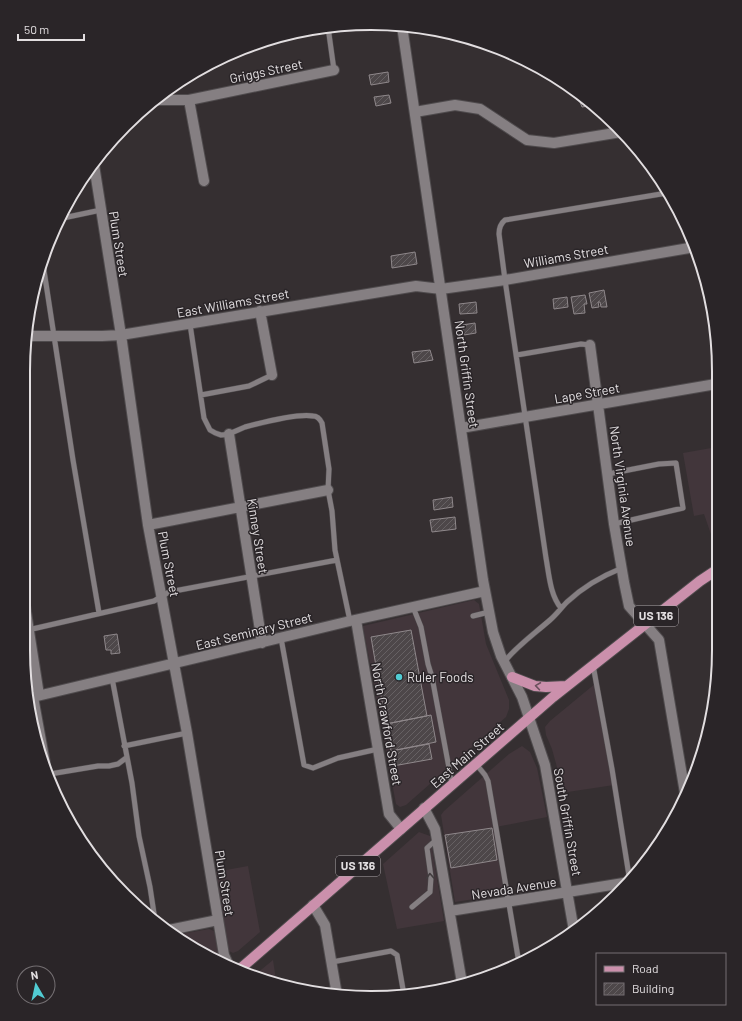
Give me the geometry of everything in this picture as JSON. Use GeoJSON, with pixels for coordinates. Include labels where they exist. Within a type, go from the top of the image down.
{"type":"FeatureCollection","features":[{"type":"Feature","properties":{"kind":"main road","name":"East Main Street"},"geometry":{"type":"LineString","coordinates":[[243,966],[566,686],[712,573]]}},
{"type":"Feature","properties":{"kind":"main road"},"geometry":{"type":"LineString","coordinates":[[512,677],[535,686],[566,686]]}},
{"type":"Feature","properties":{"kind":"street","name":"North Griffin Street"},"geometry":{"type":"LineString","coordinates":[[403,32],[485,591],[493,632],[504,662],[522,697],[529,719]]}},
{"type":"Feature","properties":{"kind":"street","name":"Griggs Street"},"geometry":{"type":"LineString","coordinates":[[163,100],[189,100],[334,70]]}},
{"type":"Feature","properties":{"kind":"street"},"geometry":{"type":"LineString","coordinates":[[189,100],[204,181]]}},
{"type":"Feature","properties":{"kind":"street"},"geometry":{"type":"LineString","coordinates":[[414,112],[455,105],[480,109],[527,140],[554,143],[615,133]]}},
{"type":"Feature","properties":{"kind":"street","name":"Plum Street"},"geometry":{"type":"LineString","coordinates":[[95,171],[148,525],[187,733],[226,958]]}},
{"type":"Feature","properties":{"kind":"street","name":"Williams Street"},"geometry":{"type":"LineString","coordinates":[[441,289],[505,280],[689,248]]}},
{"type":"Feature","properties":{"kind":"street","name":"East Williams Street"},"geometry":{"type":"LineString","coordinates":[[32,336],[102,336],[120,334],[190,324],[260,311],[416,286],[441,289]]}},
{"type":"Feature","properties":{"kind":"street"},"geometry":{"type":"LineString","coordinates":[[260,311],[272,375]]}},
{"type":"Feature","properties":{"kind":"street","name":"North Virginia Avenue"},"geometry":{"type":"LineString","coordinates":[[590,345],[614,524],[629,606],[659,640],[684,785]]}},
{"type":"Feature","properties":{"kind":"street","name":"Lape Street"},"geometry":{"type":"LineString","coordinates":[[461,428],[712,385]]}},
{"type":"Feature","properties":{"kind":"street","name":"Kinney Street"},"geometry":{"type":"LineString","coordinates":[[229,434],[262,643]]}},
{"type":"Feature","properties":{"kind":"street"},"geometry":{"type":"LineString","coordinates":[[148,525],[328,490]]}},
{"type":"Feature","properties":{"kind":"street","name":"East Seminary Street"},"geometry":{"type":"LineString","coordinates":[[34,697],[485,591]]}},
{"type":"Feature","properties":{"kind":"street","name":"North Crawford Street"},"geometry":{"type":"LineString","coordinates":[[353,621],[389,814],[401,829]]}},
{"type":"Feature","properties":{"kind":"street"},"geometry":{"type":"LineString","coordinates":[[30,655],[38,722]]}},
{"type":"Feature","properties":{"kind":"street","name":"South Griffin Street"},"geometry":{"type":"LineString","coordinates":[[529,719],[545,765],[573,925]]}},
{"type":"Feature","properties":{"kind":"street"},"geometry":{"type":"LineString","coordinates":[[424,808],[435,828],[461,978]]}},
{"type":"Feature","properties":{"kind":"street","name":"Nevada Avenue"},"geometry":{"type":"LineString","coordinates":[[450,911],[619,884]]}},
{"type":"Feature","properties":{"kind":"street"},"geometry":{"type":"LineString","coordinates":[[313,905],[326,925],[336,989]]}},
{"type":"Feature","properties":{"kind":"street"},"geometry":{"type":"LineString","coordinates":[[174,929],[218,920]]}},
{"type":"Feature","properties":{"kind":"lane"},"geometry":{"type":"LineString","coordinates":[[329,33],[334,70]]}},
{"type":"Feature","properties":{"kind":"lane"},"geometry":{"type":"LineString","coordinates":[[561,608],[556,602],[551,587],[547,565],[505,280],[499,234],[501,223],[505,220],[662,194]]}},
{"type":"Feature","properties":{"kind":"lane"},"geometry":{"type":"LineString","coordinates":[[67,217],[100,210]]}},
{"type":"Feature","properties":{"kind":"lane"},"geometry":{"type":"LineString","coordinates":[[44,274],[73,460],[100,614]]}},
{"type":"Feature","properties":{"kind":"lane"},"geometry":{"type":"LineString","coordinates":[[190,324],[204,418],[210,430],[222,435],[236,432],[242,428],[301,416],[316,416],[320,419],[322,423],[329,469],[328,490],[332,511],[335,550],[353,621]]}},
{"type":"Feature","properties":{"kind":"lane"},"geometry":{"type":"LineString","coordinates":[[517,355],[581,344],[590,345]]}},
{"type":"Feature","properties":{"kind":"lane"},"geometry":{"type":"LineString","coordinates":[[201,395],[249,386],[272,375]]}},
{"type":"Feature","properties":{"kind":"lane"},"geometry":{"type":"LineString","coordinates":[[608,474],[659,464],[676,464],[683,508],[614,524]]}},
{"type":"Feature","properties":{"kind":"lane"},"geometry":{"type":"LineString","coordinates":[[30,630],[154,601],[169,592],[337,560]]}},
{"type":"Feature","properties":{"kind":"lane"},"geometry":{"type":"LineString","coordinates":[[504,662],[520,644],[593,582],[622,568]]}},
{"type":"Feature","properties":{"kind":"lane"},"geometry":{"type":"LineString","coordinates":[[413,607],[421,628],[432,677],[452,784]]}},
{"type":"Feature","properties":{"kind":"lane"},"geometry":{"type":"LineString","coordinates":[[473,616],[489,612]]}},
{"type":"Feature","properties":{"kind":"lane"},"geometry":{"type":"LineString","coordinates":[[281,638],[304,764],[313,768],[338,758],[378,749]]}},
{"type":"Feature","properties":{"kind":"lane"},"geometry":{"type":"LineString","coordinates":[[593,666],[612,769],[629,873]]}},
{"type":"Feature","properties":{"kind":"lane"},"geometry":{"type":"LineString","coordinates":[[112,678],[126,758],[132,783],[154,913]]}},
{"type":"Feature","properties":{"kind":"lane"},"geometry":{"type":"LineString","coordinates":[[124,746],[187,733]]}},
{"type":"Feature","properties":{"kind":"lane"},"geometry":{"type":"LineString","coordinates":[[53,773],[118,764],[126,758]]}},
{"type":"Feature","properties":{"kind":"lane"},"geometry":{"type":"LineString","coordinates":[[476,764],[488,781],[518,958]]}},
{"type":"Feature","properties":{"kind":"lane"},"geometry":{"type":"LineString","coordinates":[[412,907],[430,892],[431,877],[427,848],[437,838]]}},
{"type":"Feature","properties":{"kind":"lane"},"geometry":{"type":"LineString","coordinates":[[332,962],[391,951],[397,955],[403,989]]}},
{"type":"Feature","properties":{"kind":"shaded area"},"geometry":{"type":"Polygon","coordinates":[[[712,448],[712,537],[704,514],[694,516],[683,453],[712,448]]]}},
{"type":"Feature","properties":{"kind":"shaded area"},"geometry":{"type":"Polygon","coordinates":[[[474,600],[479,604],[486,644],[509,700],[509,709],[506,717],[406,805],[400,807],[396,804],[363,626],[474,600]]]}},
{"type":"Feature","properties":{"kind":"shaded area"},"geometry":{"type":"Polygon","coordinates":[[[596,683],[614,785],[561,793],[558,771],[552,749],[546,735],[545,727],[550,721],[596,683]]]}},
{"type":"Feature","properties":{"kind":"shaded area"},"geometry":{"type":"Polygon","coordinates":[[[522,746],[530,752],[537,768],[547,817],[496,827],[507,894],[455,902],[441,815],[509,754],[522,746]]]}},
{"type":"Feature","properties":{"kind":"shaded area"},"geometry":{"type":"Polygon","coordinates":[[[419,832],[430,836],[444,921],[397,929],[383,864],[419,832]]]}},
{"type":"Feature","properties":{"kind":"shaded area"},"geometry":{"type":"Polygon","coordinates":[[[248,866],[260,932],[238,951],[233,953],[227,948],[215,872],[248,866]]]}},
{"type":"Feature","properties":{"kind":"shaded area"},"geometry":{"type":"Polygon","coordinates":[[[209,929],[214,931],[219,955],[200,945],[182,934],[209,929]]]}},
{"type":"Feature","properties":{"kind":"shaded area"},"geometry":{"type":"Polygon","coordinates":[[[273,960],[276,977],[258,972],[273,960]]]}},
{"type":"Feature","properties":{"kind":"building"},"geometry":{"type":"Polygon","coordinates":[[[388,72],[389,82],[371,85],[369,75],[388,72]]]}},
{"type":"Feature","properties":{"kind":"building"},"geometry":{"type":"Polygon","coordinates":[[[389,95],[391,103],[376,106],[374,97],[389,95]]]}},
{"type":"Feature","properties":{"kind":"building"},"geometry":{"type":"Polygon","coordinates":[[[580,101],[586,106],[582,107],[580,101]]]}},
{"type":"Feature","properties":{"kind":"building"},"geometry":{"type":"Polygon","coordinates":[[[415,252],[417,264],[392,268],[391,256],[415,252]]]}},
{"type":"Feature","properties":{"kind":"building"},"geometry":{"type":"Polygon","coordinates":[[[604,290],[607,307],[601,307],[600,302],[598,302],[599,307],[592,308],[589,293],[604,290]]]}},
{"type":"Feature","properties":{"kind":"building"},"geometry":{"type":"Polygon","coordinates":[[[585,295],[587,304],[584,304],[585,313],[574,314],[571,297],[585,295]]]}},
{"type":"Feature","properties":{"kind":"building"},"geometry":{"type":"Polygon","coordinates":[[[567,297],[568,307],[554,309],[553,299],[567,297]]]}},
{"type":"Feature","properties":{"kind":"building"},"geometry":{"type":"Polygon","coordinates":[[[476,302],[477,313],[460,314],[459,304],[476,302]]]}},
{"type":"Feature","properties":{"kind":"building"},"geometry":{"type":"Polygon","coordinates":[[[475,323],[476,333],[464,335],[462,325],[475,323]]]}},
{"type":"Feature","properties":{"kind":"building"},"geometry":{"type":"Polygon","coordinates":[[[430,350],[433,360],[414,363],[412,352],[430,350]]]}},
{"type":"Feature","properties":{"kind":"building"},"geometry":{"type":"Polygon","coordinates":[[[452,497],[453,507],[434,510],[433,500],[452,497]]]}},
{"type":"Feature","properties":{"kind":"building"},"geometry":{"type":"Polygon","coordinates":[[[455,517],[456,529],[432,532],[430,520],[455,517]]]}},
{"type":"Feature","properties":{"kind":"building","name":"Ruler Foods"},"geometry":{"type":"Polygon","coordinates":[[[411,630],[427,716],[386,724],[371,637],[411,630]]]}},
{"type":"Feature","properties":{"kind":"building"},"geometry":{"type":"Polygon","coordinates":[[[117,634],[120,653],[111,654],[111,650],[106,650],[104,636],[117,634]]]}},
{"type":"Feature","properties":{"kind":"building"},"geometry":{"type":"Polygon","coordinates":[[[431,715],[436,742],[391,751],[386,724],[431,715]]]}},
{"type":"Feature","properties":{"kind":"building"},"geometry":{"type":"Polygon","coordinates":[[[429,744],[432,759],[393,766],[391,751],[429,744]]]}},
{"type":"Feature","properties":{"kind":"building"},"geometry":{"type":"Polygon","coordinates":[[[492,828],[497,860],[451,868],[445,835],[492,828]]]}},
{"type":"Feature","properties":{"kind":"place","name":"Ruler Foods"},"geometry":{"type":"Point","coordinates":[399,677]}}]}
